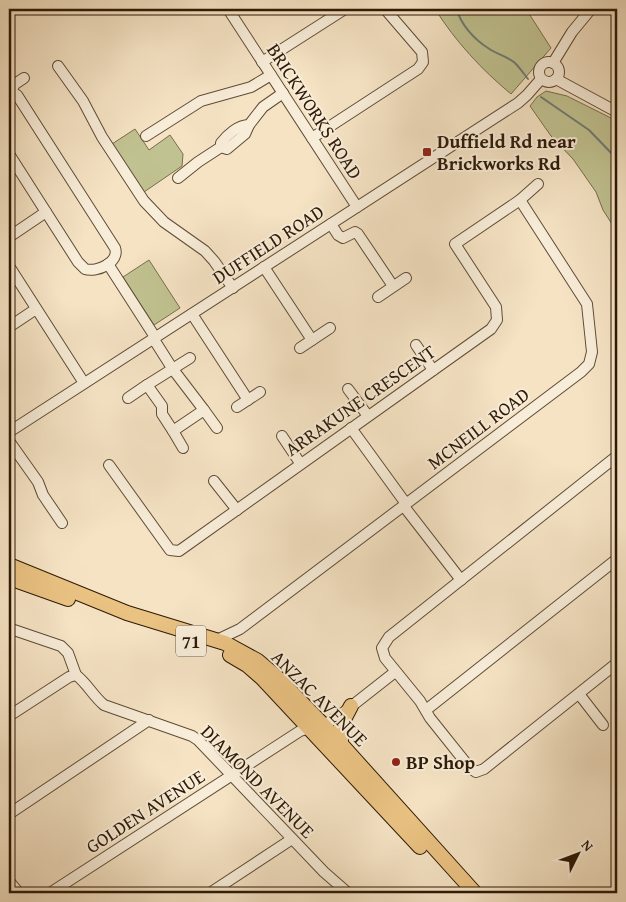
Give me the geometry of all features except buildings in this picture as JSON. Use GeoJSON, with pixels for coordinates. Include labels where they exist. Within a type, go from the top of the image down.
{"type":"FeatureCollection","features":[{"type":"Feature","properties":{"kind":"highway","name":"ANZAC AVENUE"},"geometry":{"type":"LineString","coordinates":[[9,565],[127,613],[217,640],[239,649],[268,668],[316,726],[463,893]]}},
{"type":"Feature","properties":{"kind":"highway","name":"ANZAC AVENUE"},"geometry":{"type":"LineString","coordinates":[[9,578],[135,624],[210,646],[229,654],[254,671],[316,726],[341,745],[475,893]]}},
{"type":"Feature","properties":{"kind":"highway"},"geometry":{"type":"LineString","coordinates":[[341,745],[340,730],[351,706]]}},
{"type":"Feature","properties":{"kind":"street","name":"BRICKWORKS ROAD"},"geometry":{"type":"LineString","coordinates":[[228,9],[357,207]]}},
{"type":"Feature","properties":{"kind":"street"},"geometry":{"type":"LineString","coordinates":[[262,62],[345,9]]}},
{"type":"Feature","properties":{"kind":"street"},"geometry":{"type":"LineString","coordinates":[[312,138],[418,69],[423,62],[422,52],[385,9]]}},
{"type":"Feature","properties":{"kind":"street"},"geometry":{"type":"LineString","coordinates":[[553,63],[572,32],[591,9]]}},
{"type":"Feature","properties":{"kind":"street"},"geometry":{"type":"LineString","coordinates":[[553,63],[546,63],[540,67],[539,75],[542,80],[549,82],[556,79]]}},
{"type":"Feature","properties":{"kind":"street"},"geometry":{"type":"LineString","coordinates":[[553,63],[558,70],[556,79]]}},
{"type":"Feature","properties":{"kind":"street"},"geometry":{"type":"LineString","coordinates":[[58,66],[83,101],[102,138],[144,201],[164,222],[205,251],[233,288]]}},
{"type":"Feature","properties":{"kind":"street"},"geometry":{"type":"LineString","coordinates":[[146,136],[201,101],[251,87],[271,75]]}},
{"type":"Feature","properties":{"kind":"street"},"geometry":{"type":"LineString","coordinates":[[9,154],[82,267],[92,271],[108,264],[115,257],[115,248],[18,97],[10,91],[15,84],[24,78]]}},
{"type":"Feature","properties":{"kind":"street"},"geometry":{"type":"LineString","coordinates":[[556,79],[617,112]]}},
{"type":"Feature","properties":{"kind":"street","name":"DUFFIELD ROAD"},"geometry":{"type":"LineString","coordinates":[[9,432],[523,99],[542,80]]}},
{"type":"Feature","properties":{"kind":"street"},"geometry":{"type":"LineString","coordinates":[[178,178],[221,147],[222,141],[227,136],[241,126],[249,125],[263,107],[284,95]]}},
{"type":"Feature","properties":{"kind":"street","name":"ARRAKUNE CRESCENT"},"geometry":{"type":"LineString","coordinates":[[110,464],[170,550],[179,551],[491,328],[497,320],[496,308],[455,244],[520,200],[538,184]]}},
{"type":"Feature","properties":{"kind":"street","name":"MCNEILL ROAD"},"geometry":{"type":"LineString","coordinates":[[217,640],[240,629],[581,372],[589,364],[592,358],[592,345],[586,304],[520,200]]}},
{"type":"Feature","properties":{"kind":"street"},"geometry":{"type":"LineString","coordinates":[[9,237],[46,212]]}},
{"type":"Feature","properties":{"kind":"street"},"geometry":{"type":"LineString","coordinates":[[344,215],[393,286]]}},
{"type":"Feature","properties":{"kind":"street"},"geometry":{"type":"LineString","coordinates":[[331,224],[338,235],[343,238],[355,232]]}},
{"type":"Feature","properties":{"kind":"street"},"geometry":{"type":"LineString","coordinates":[[108,264],[172,368],[217,428]]}},
{"type":"Feature","properties":{"kind":"street"},"geometry":{"type":"LineString","coordinates":[[9,266],[84,383]]}},
{"type":"Feature","properties":{"kind":"street"},"geometry":{"type":"LineString","coordinates":[[264,267],[312,340]]}},
{"type":"Feature","properties":{"kind":"street"},"geometry":{"type":"LineString","coordinates":[[378,296],[406,278]]}},
{"type":"Feature","properties":{"kind":"street"},"geometry":{"type":"LineString","coordinates":[[9,327],[36,309]]}},
{"type":"Feature","properties":{"kind":"street"},"geometry":{"type":"LineString","coordinates":[[192,314],[248,400]]}},
{"type":"Feature","properties":{"kind":"street"},"geometry":{"type":"LineString","coordinates":[[300,348],[330,328]]}},
{"type":"Feature","properties":{"kind":"street"},"geometry":{"type":"LineString","coordinates":[[416,345],[433,370]]}},
{"type":"Feature","properties":{"kind":"street"},"geometry":{"type":"LineString","coordinates":[[128,398],[190,358]]}},
{"type":"Feature","properties":{"kind":"street"},"geometry":{"type":"LineString","coordinates":[[148,385],[162,406],[162,414],[183,448]]}},
{"type":"Feature","properties":{"kind":"street"},"geometry":{"type":"LineString","coordinates":[[348,389],[368,416]]}},
{"type":"Feature","properties":{"kind":"street"},"geometry":{"type":"LineString","coordinates":[[237,407],[260,392]]}},
{"type":"Feature","properties":{"kind":"street"},"geometry":{"type":"LineString","coordinates":[[173,431],[204,410]]}},
{"type":"Feature","properties":{"kind":"street"},"geometry":{"type":"LineString","coordinates":[[351,428],[404,501],[408,512],[461,580]]}},
{"type":"Feature","properties":{"kind":"street"},"geometry":{"type":"LineString","coordinates":[[282,436],[300,463]]}},
{"type":"Feature","properties":{"kind":"street"},"geometry":{"type":"LineString","coordinates":[[9,441],[38,482],[43,495],[62,523]]}},
{"type":"Feature","properties":{"kind":"street"},"geometry":{"type":"LineString","coordinates":[[617,456],[389,637],[382,648],[382,653],[395,672],[470,768],[476,772],[484,769],[617,663]]}},
{"type":"Feature","properties":{"kind":"street"},"geometry":{"type":"LineString","coordinates":[[214,480],[237,510]]}},
{"type":"Feature","properties":{"kind":"street"},"geometry":{"type":"LineString","coordinates":[[426,710],[617,560]]}},
{"type":"Feature","properties":{"kind":"street"},"geometry":{"type":"LineString","coordinates":[[239,649],[238,636],[240,629]]}},
{"type":"Feature","properties":{"kind":"street"},"geometry":{"type":"LineString","coordinates":[[9,630],[61,646],[68,653],[76,675],[69,676],[9,716]]}},
{"type":"Feature","properties":{"kind":"street","name":"GOLDEN AVENUE"},"geometry":{"type":"LineString","coordinates":[[50,893],[300,731],[339,716],[395,672]]}},
{"type":"Feature","properties":{"kind":"street","name":"DIAMOND AVENUE"},"geometry":{"type":"LineString","coordinates":[[76,675],[84,680],[98,700],[104,705],[192,736],[198,740],[324,872],[348,893]]}},
{"type":"Feature","properties":{"kind":"street"},"geometry":{"type":"LineString","coordinates":[[578,694],[603,725]]}},
{"type":"Feature","properties":{"kind":"street"},"geometry":{"type":"LineString","coordinates":[[9,814],[149,720]]}},
{"type":"Feature","properties":{"kind":"street"},"geometry":{"type":"LineString","coordinates":[[210,893],[292,839]]}},
{"type":"Feature","properties":{"kind":"street"},"geometry":{"type":"LineString","coordinates":[[9,881],[19,893]]}},
{"type":"Feature","properties":{"kind":"green space"},"geometry":{"type":"Polygon","coordinates":[[[435,9],[526,9],[551,48],[511,94],[489,75],[470,54],[435,9]]]}},
{"type":"Feature","properties":{"kind":"green space"},"geometry":{"type":"Polygon","coordinates":[[[546,91],[567,96],[617,121],[617,232],[603,210],[596,192],[573,159],[551,136],[530,106],[537,97],[546,91]]]}},
{"type":"Feature","properties":{"kind":"green space"},"geometry":{"type":"Polygon","coordinates":[[[135,129],[149,150],[170,135],[183,154],[182,166],[144,192],[112,144],[135,129]]]}},
{"type":"Feature","properties":{"kind":"green space"},"geometry":{"type":"Polygon","coordinates":[[[149,260],[180,308],[154,325],[123,277],[149,260]]]}},
{"type":"Feature","properties":{"kind":"waterway"},"geometry":{"type":"LineString","coordinates":[[457,9],[461,20],[473,36],[483,45],[515,63],[528,79]]}},
{"type":"Feature","properties":{"kind":"waterway"},"geometry":{"type":"LineString","coordinates":[[541,97],[589,130],[617,159]]}},
{"type":"Feature","properties":{"kind":"place","name":"Duffield Rd near Brickworks Rd"},"geometry":{"type":"Point","coordinates":[427,152]}},
{"type":"Feature","properties":{"kind":"place","name":"BP Shop"},"geometry":{"type":"Point","coordinates":[396,762]}}]}
